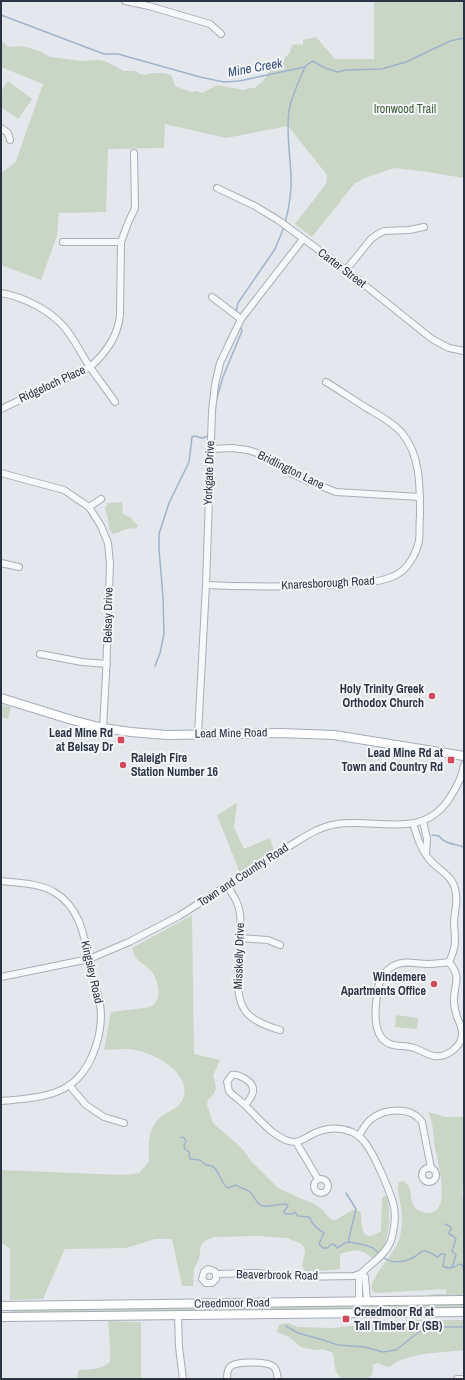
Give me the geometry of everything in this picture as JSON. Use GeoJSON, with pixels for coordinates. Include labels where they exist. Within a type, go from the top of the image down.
{"type":"FeatureCollection","features":[{"type":"Feature","properties":{"kind":"main road","name":"Lead Mine Road"},"geometry":{"type":"LineString","coordinates":[[1,698],[103,728],[149,734],[280,733],[334,735],[464,756]]}},
{"type":"Feature","properties":{"kind":"main road","name":"Creedmoor Road"},"geometry":{"type":"LineString","coordinates":[[1,1306],[464,1300]]}},
{"type":"Feature","properties":{"kind":"main road","name":"Creedmoor Road"},"geometry":{"type":"LineString","coordinates":[[1,1317],[464,1312]]}},
{"type":"Feature","properties":{"kind":"street"},"geometry":{"type":"LineString","coordinates":[[125,1],[149,4],[210,24],[221,34]]}},
{"type":"Feature","properties":{"kind":"street"},"geometry":{"type":"LineString","coordinates":[[1,128],[8,133],[10,140]]}},
{"type":"Feature","properties":{"kind":"street"},"geometry":{"type":"LineString","coordinates":[[63,242],[121,242],[135,208],[134,153]]}},
{"type":"Feature","properties":{"kind":"street","name":"Carter Street"},"geometry":{"type":"LineString","coordinates":[[217,188],[255,206],[278,220],[346,270],[432,339],[449,348],[464,351]]}},
{"type":"Feature","properties":{"kind":"street"},"geometry":{"type":"LineString","coordinates":[[346,270],[371,239],[378,234],[390,230],[409,230],[424,227]]}},
{"type":"Feature","properties":{"kind":"street","name":"Yorkgate Drive"},"geometry":{"type":"LineString","coordinates":[[198,734],[206,586],[210,449],[215,385],[220,363],[241,318],[303,238]]}},
{"type":"Feature","properties":{"kind":"street","name":"Ridgeloch Place"},"geometry":{"type":"LineString","coordinates":[[1,408],[90,366],[111,343],[120,322],[121,242]]}},
{"type":"Feature","properties":{"kind":"street"},"geometry":{"type":"LineString","coordinates":[[1,293],[17,297],[30,303],[57,320],[73,339],[115,402]]}},
{"type":"Feature","properties":{"kind":"street"},"geometry":{"type":"LineString","coordinates":[[212,297],[241,318]]}},
{"type":"Feature","properties":{"kind":"street","name":"Knaresborough Road"},"geometry":{"type":"LineString","coordinates":[[206,586],[251,587],[328,585],[384,580],[396,575],[406,566],[413,556],[419,541],[420,497],[419,476],[415,457],[409,443],[401,432],[386,420],[326,382]]}},
{"type":"Feature","properties":{"kind":"street","name":"Bridlington Lane"},"geometry":{"type":"LineString","coordinates":[[210,449],[232,448],[248,450],[260,454],[291,473],[336,492],[420,497]]}},
{"type":"Feature","properties":{"kind":"street","name":"Belsay Drive"},"geometry":{"type":"LineString","coordinates":[[1,473],[64,490],[89,507],[101,526],[108,543],[110,564],[107,664],[103,728]]}},
{"type":"Feature","properties":{"kind":"street"},"geometry":{"type":"LineString","coordinates":[[89,507],[101,499]]}},
{"type":"Feature","properties":{"kind":"street"},"geometry":{"type":"LineString","coordinates":[[1,563],[19,567]]}},
{"type":"Feature","properties":{"kind":"street"},"geometry":{"type":"LineString","coordinates":[[40,654],[82,662],[107,664]]}},
{"type":"Feature","properties":{"kind":"street","name":"Town and Country Road"},"geometry":{"type":"LineString","coordinates":[[1,977],[89,959],[129,942],[179,916],[312,832],[325,826],[340,823],[391,825],[413,823],[432,817],[440,810],[451,796],[462,775],[464,765]]}},
{"type":"Feature","properties":{"kind":"street"},"geometry":{"type":"LineString","coordinates":[[451,796],[464,781]]}},
{"type":"Feature","properties":{"kind":"street"},"geometry":{"type":"LineString","coordinates":[[422,821],[427,840],[426,854]]}},
{"type":"Feature","properties":{"kind":"street"},"geometry":{"type":"LineString","coordinates":[[413,823],[421,847],[434,864],[450,878],[456,891],[457,899],[454,922],[455,947],[449,962]]}},
{"type":"Feature","properties":{"kind":"street","name":"Kingsley Road"},"geometry":{"type":"LineString","coordinates":[[1,881],[43,887],[54,892],[71,907],[79,919],[100,1006],[100,1027],[96,1047],[86,1068],[76,1080],[54,1093],[33,1098],[1,1101]]}},
{"type":"Feature","properties":{"kind":"street","name":"Misskelly Drive"},"geometry":{"type":"LineString","coordinates":[[227,886],[235,899],[240,915],[238,987],[240,1002],[246,1013],[263,1024],[280,1030]]}},
{"type":"Feature","properties":{"kind":"street"},"geometry":{"type":"LineString","coordinates":[[240,938],[268,940],[280,945]]}},
{"type":"Feature","properties":{"kind":"street"},"geometry":{"type":"LineString","coordinates":[[407,962],[430,964],[449,962],[456,972],[457,978],[454,1002],[462,1029],[460,1043],[449,1052],[435,1056],[412,1047],[391,1045],[386,1042],[377,1029],[375,1013],[378,989],[383,975],[394,966],[407,962]]}},
{"type":"Feature","properties":{"kind":"street"},"geometry":{"type":"LineString","coordinates":[[246,1105],[253,1095],[252,1085],[249,1081],[240,1076],[236,1074],[232,1075],[227,1082],[229,1091],[274,1132],[286,1140],[296,1142],[320,1131],[333,1128],[351,1132],[359,1136],[366,1144],[388,1190],[394,1208],[394,1216],[392,1236],[386,1250],[362,1273],[365,1277],[363,1301]]}},
{"type":"Feature","properties":{"kind":"street"},"geometry":{"type":"LineString","coordinates":[[69,1085],[86,1105],[104,1117],[124,1123]]}},
{"type":"Feature","properties":{"kind":"street"},"geometry":{"type":"LineString","coordinates":[[359,1136],[366,1124],[376,1116],[397,1110],[411,1113],[420,1118],[422,1122],[431,1168]]}},
{"type":"Feature","properties":{"kind":"street"},"geometry":{"type":"LineString","coordinates":[[296,1142],[318,1179]]}},
{"type":"Feature","properties":{"kind":"street","name":"Beaverbrook Road"},"geometry":{"type":"LineString","coordinates":[[216,1274],[257,1273],[294,1278],[354,1276],[362,1273]]}},
{"type":"Feature","properties":{"kind":"street"},"geometry":{"type":"LineString","coordinates":[[178,1315],[179,1347],[184,1379]]}},
{"type":"Feature","properties":{"kind":"street"},"geometry":{"type":"LineString","coordinates":[[227,1379],[228,1370],[231,1366],[236,1364],[264,1363],[274,1367],[277,1372],[278,1379]]}},
{"type":"Feature","properties":{"kind":"street"},"geometry":{"type":"LineString","coordinates":[[457,1379],[464,1379]]}},
{"type":"Feature","properties":{"kind":"green space","name":"Ironwood Trail"},"geometry":{"type":"Polygon","coordinates":[[[374,1],[464,1],[464,178],[394,168],[365,178],[354,184],[312,237],[295,224],[326,184],[327,175],[288,126],[226,138],[165,124],[164,148],[108,149],[106,212],[59,213],[57,236],[41,280],[1,265],[1,173],[16,161],[43,84],[1,67],[1,40],[8,47],[23,46],[39,51],[50,57],[81,61],[105,61],[124,71],[135,71],[145,75],[151,73],[165,73],[172,76],[175,86],[191,92],[196,91],[202,93],[217,85],[244,90],[255,88],[264,80],[269,71],[279,61],[285,58],[290,52],[292,45],[303,45],[303,40],[316,37],[335,59],[374,59],[374,1]]]}},
{"type":"Feature","properties":{"kind":"green space"},"geometry":{"type":"Polygon","coordinates":[[[8,81],[32,99],[18,119],[1,107],[1,91],[8,81]]]}},
{"type":"Feature","properties":{"kind":"green space"},"geometry":{"type":"Polygon","coordinates":[[[122,502],[123,514],[131,518],[138,526],[135,529],[130,528],[113,534],[109,529],[105,509],[108,503],[122,502]]]}},
{"type":"Feature","properties":{"kind":"green space"},"geometry":{"type":"Polygon","coordinates":[[[1,704],[11,707],[8,719],[1,717],[1,704]]]}},
{"type":"Feature","properties":{"kind":"green space"},"geometry":{"type":"Polygon","coordinates":[[[237,803],[234,827],[244,849],[270,838],[274,851],[240,873],[217,815],[237,803]]]}},
{"type":"Feature","properties":{"kind":"green space"},"geometry":{"type":"Polygon","coordinates":[[[192,915],[194,1054],[220,1060],[213,1076],[216,1089],[214,1094],[208,1100],[207,1105],[213,1123],[244,1151],[251,1161],[278,1188],[313,1203],[333,1220],[336,1220],[352,1210],[359,1211],[361,1213],[362,1229],[366,1235],[374,1235],[381,1231],[382,1198],[387,1196],[389,1222],[387,1236],[383,1247],[372,1258],[361,1251],[342,1253],[340,1255],[340,1269],[309,1272],[304,1270],[302,1266],[305,1251],[304,1247],[300,1243],[287,1238],[258,1236],[214,1237],[205,1241],[201,1245],[199,1259],[194,1269],[193,1286],[182,1286],[172,1239],[155,1239],[126,1248],[65,1249],[43,1299],[10,1300],[10,1249],[1,1242],[1,1170],[123,1175],[139,1173],[149,1162],[150,1135],[155,1123],[159,1118],[177,1107],[182,1101],[185,1091],[183,1082],[171,1067],[162,1061],[153,1056],[135,1050],[104,1050],[111,1012],[150,1007],[158,999],[158,988],[154,975],[136,958],[132,948],[192,915]]]}},
{"type":"Feature","properties":{"kind":"green space"},"geometry":{"type":"Polygon","coordinates":[[[396,1015],[418,1018],[417,1029],[395,1027],[396,1015]]]}},
{"type":"Feature","properties":{"kind":"green space"},"geometry":{"type":"Polygon","coordinates":[[[428,1112],[445,1117],[464,1117],[464,1177],[462,1195],[464,1198],[464,1295],[434,1296],[429,1294],[446,1294],[446,1289],[375,1293],[371,1289],[375,1277],[396,1246],[400,1236],[402,1211],[398,1191],[399,1182],[403,1181],[407,1184],[412,1202],[417,1210],[423,1212],[433,1212],[438,1208],[441,1199],[441,1177],[432,1125],[428,1112]]]}},
{"type":"Feature","properties":{"kind":"green space"},"geometry":{"type":"Polygon","coordinates":[[[464,1303],[464,1308],[4,1314],[32,1308],[464,1303]]]}},
{"type":"Feature","properties":{"kind":"green space"},"geometry":{"type":"Polygon","coordinates":[[[413,1320],[464,1320],[464,1350],[406,1358],[389,1367],[378,1363],[373,1365],[372,1375],[367,1379],[342,1379],[337,1374],[333,1353],[323,1349],[315,1350],[301,1347],[289,1337],[277,1332],[279,1325],[288,1323],[297,1327],[331,1328],[413,1320]]]}},
{"type":"Feature","properties":{"kind":"green space"},"geometry":{"type":"Polygon","coordinates":[[[108,1321],[141,1322],[141,1379],[78,1379],[77,1377],[79,1370],[99,1368],[110,1362],[108,1321]]]}},
{"type":"Feature","properties":{"kind":"waterway","name":"Mine Creek"},"geometry":{"type":"LineString","coordinates":[[1,15],[104,54],[118,54],[200,77],[224,82],[239,81],[305,67],[313,61],[325,68],[338,72],[345,70],[382,69],[406,62],[450,41],[464,38]]}},
{"type":"Feature","properties":{"kind":"waterway"},"geometry":{"type":"LineString","coordinates":[[285,223],[291,187],[288,134],[289,110],[294,93],[305,67]]}},
{"type":"Feature","properties":{"kind":"waterway"},"geometry":{"type":"LineString","coordinates":[[236,312],[238,303],[275,249],[284,227]]}},
{"type":"Feature","properties":{"kind":"waterway"},"geometry":{"type":"LineString","coordinates":[[216,401],[223,377],[242,331],[240,326]]}},
{"type":"Feature","properties":{"kind":"waterway"},"geometry":{"type":"LineString","coordinates":[[155,666],[160,653],[164,634],[159,534],[169,503],[189,462],[192,437],[203,438],[208,436]]}},
{"type":"Feature","properties":{"kind":"waterway"},"geometry":{"type":"LineString","coordinates":[[432,835],[439,836],[444,841],[464,847]]}},
{"type":"Feature","properties":{"kind":"waterway"},"geometry":{"type":"LineString","coordinates":[[181,1137],[186,1141],[184,1146],[189,1152],[190,1159],[200,1160],[206,1165],[214,1168],[225,1186],[228,1188],[236,1185],[250,1192],[261,1205],[269,1206],[286,1204],[288,1206],[284,1211],[285,1214],[293,1214],[295,1212],[298,1216],[309,1217],[315,1226],[324,1233],[319,1244],[323,1248],[327,1248],[332,1244],[337,1248],[349,1242],[373,1248],[380,1254]]}},
{"type":"Feature","properties":{"kind":"waterway"},"geometry":{"type":"LineString","coordinates":[[346,1193],[356,1209],[349,1242]]}},
{"type":"Feature","properties":{"kind":"waterway"},"geometry":{"type":"LineString","coordinates":[[445,1224],[451,1227],[449,1234],[456,1239],[452,1251],[456,1255],[451,1267]]}},
{"type":"Feature","properties":{"kind":"waterway"},"geometry":{"type":"LineString","coordinates":[[383,1257],[387,1260],[400,1262],[412,1258],[423,1251],[427,1251],[438,1257],[441,1254],[445,1254],[443,1266],[451,1268],[459,1264],[462,1265],[464,1270]]}},
{"type":"Feature","properties":{"kind":"waterway"},"geometry":{"type":"LineString","coordinates":[[286,1326],[298,1333],[338,1345],[365,1347],[383,1352],[396,1350],[419,1332],[440,1327],[464,1327]]}},
{"type":"Feature","properties":{"kind":"place","name":"Holy Trinity Greek Orthodox Church"},"geometry":{"type":"Point","coordinates":[432,696]}},
{"type":"Feature","properties":{"kind":"place","name":"Lead Mine Rd at Belsay Dr"},"geometry":{"type":"Point","coordinates":[121,740]}},
{"type":"Feature","properties":{"kind":"place","name":"Lead Mine Rd at Town and Country Rd"},"geometry":{"type":"Point","coordinates":[451,760]}},
{"type":"Feature","properties":{"kind":"place","name":"Raleigh Fire Station Number 16"},"geometry":{"type":"Point","coordinates":[123,765]}},
{"type":"Feature","properties":{"kind":"place","name":"Windemere Apartments Office"},"geometry":{"type":"Point","coordinates":[434,984]}},
{"type":"Feature","properties":{"kind":"place","name":"Creedmoor Rd at Tall Timber Dr (SB)"},"geometry":{"type":"Point","coordinates":[346,1319]}}]}
